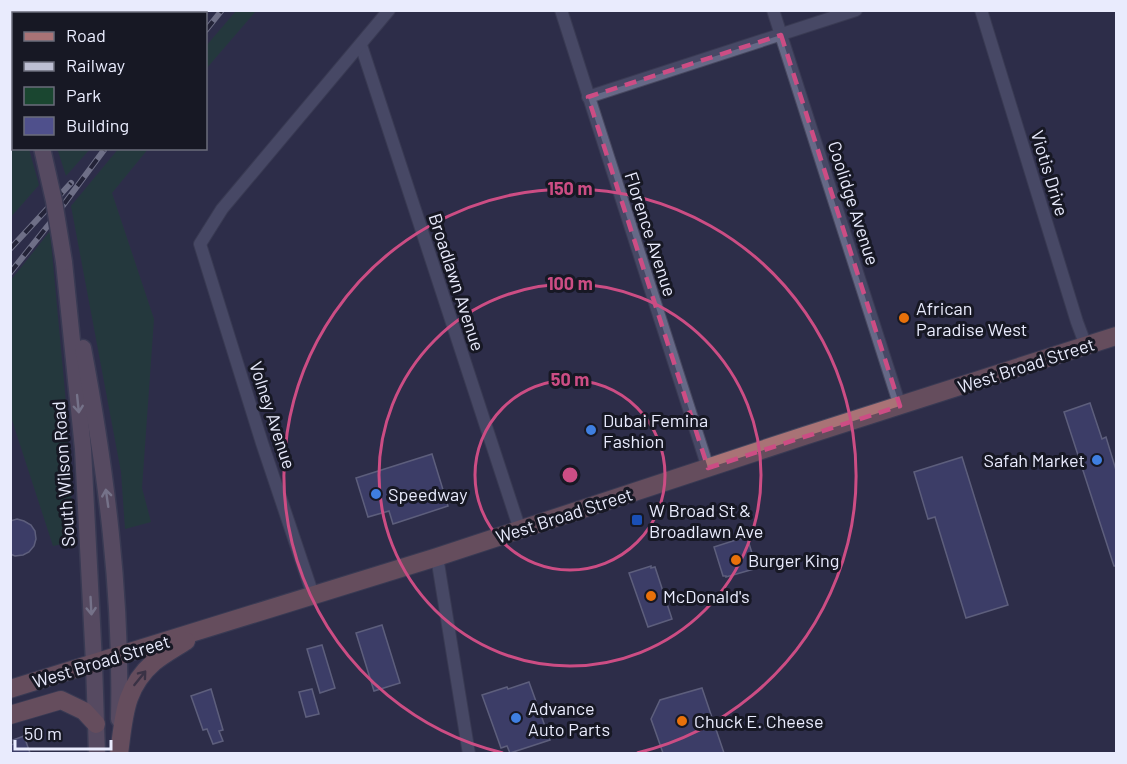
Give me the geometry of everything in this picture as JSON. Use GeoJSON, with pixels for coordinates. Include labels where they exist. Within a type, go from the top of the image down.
{"type":"FeatureCollection","features":[{"type":"Feature","properties":{"kind":"main road","name":"South Wilson Road"},"geometry":{"type":"LineString","coordinates":[[42,150],[54,201],[67,283],[82,449],[97,753]]}},
{"type":"Feature","properties":{"kind":"main road","name":"South Wilson Road"},"geometry":{"type":"LineString","coordinates":[[67,283],[91,392],[114,555],[119,655],[119,753]]}},
{"type":"Feature","properties":{"kind":"main road","name":"West Broad Street"},"geometry":{"type":"LineString","coordinates":[[10,689],[437,557],[1116,336]]}},
{"type":"Feature","properties":{"kind":"main road"},"geometry":{"type":"LineString","coordinates":[[119,753],[125,711],[134,686],[154,662],[201,630]]}},
{"type":"Feature","properties":{"kind":"main road"},"geometry":{"type":"LineString","coordinates":[[10,715],[61,700],[84,711],[96,724]]}},
{"type":"Feature","properties":{"kind":"street"},"geometry":{"type":"LineString","coordinates":[[361,45],[389,10]]}},
{"type":"Feature","properties":{"kind":"street","name":"Florence Avenue"},"geometry":{"type":"LineString","coordinates":[[561,10],[708,468]]}},
{"type":"Feature","properties":{"kind":"street","name":"Coolidge Avenue"},"geometry":{"type":"LineString","coordinates":[[773,10],[900,406]]}},
{"type":"Feature","properties":{"kind":"street"},"geometry":{"type":"LineString","coordinates":[[588,97],[856,10]]}},
{"type":"Feature","properties":{"kind":"street","name":"Viotis Drive"},"geometry":{"type":"LineString","coordinates":[[981,10],[1073,311],[1086,346]]}},
{"type":"Feature","properties":{"kind":"street","name":"Volney Avenue"},"geometry":{"type":"LineString","coordinates":[[313,595],[200,244],[222,209],[361,45]]}},
{"type":"Feature","properties":{"kind":"street","name":"Broadlawn Avenue"},"geometry":{"type":"LineString","coordinates":[[361,45],[520,530]]}},
{"type":"Feature","properties":{"kind":"street"},"geometry":{"type":"LineString","coordinates":[[437,557],[469,753]]}},
{"type":"Feature","properties":{"kind":"highlighted area"},"geometry":{"type":"Polygon","coordinates":[[[781,35],[900,406],[708,468],[588,97],[781,35]]]}},
{"type":"Feature","properties":{"kind":"green space"},"geometry":{"type":"Polygon","coordinates":[[[11,10],[207,11],[12,12],[12,19],[11,10]]]}},
{"type":"Feature","properties":{"kind":"green space"},"geometry":{"type":"Polygon","coordinates":[[[236,11],[256,11],[207,68],[207,45],[236,11]]]}},
{"type":"Feature","properties":{"kind":"green space"},"geometry":{"type":"Polygon","coordinates":[[[11,84],[12,150],[29,150],[39,185],[11,217],[11,84]]]}},
{"type":"Feature","properties":{"kind":"green space"},"geometry":{"type":"Polygon","coordinates":[[[58,150],[89,150],[66,176],[58,150]]]}},
{"type":"Feature","properties":{"kind":"green space"},"geometry":{"type":"Polygon","coordinates":[[[117,150],[147,150],[112,193],[154,319],[142,488],[151,522],[125,529],[121,472],[71,206],[117,150]]]}},
{"type":"Feature","properties":{"kind":"green space"},"geometry":{"type":"Polygon","coordinates":[[[50,231],[76,541],[53,546],[10,414],[11,280],[50,231]]]}},
{"type":"Feature","properties":{"kind":"building"},"geometry":{"type":"Polygon","coordinates":[[[1090,403],[1102,439],[1106,437],[1116,470],[1116,566],[1114,566],[1064,412],[1090,403]]]}},
{"type":"Feature","properties":{"kind":"building"},"geometry":{"type":"Polygon","coordinates":[[[432,454],[448,506],[393,524],[389,511],[368,517],[356,478],[432,454]]]}},
{"type":"Feature","properties":{"kind":"building"},"geometry":{"type":"Polygon","coordinates":[[[962,457],[1008,605],[966,618],[935,517],[928,519],[914,472],[962,457]]]}},
{"type":"Feature","properties":{"kind":"building"},"geometry":{"type":"Polygon","coordinates":[[[17,519],[31,525],[36,539],[29,552],[15,556],[10,554],[10,521],[17,519]]]}},
{"type":"Feature","properties":{"kind":"building","name":"Burger King"},"geometry":{"type":"Polygon","coordinates":[[[747,537],[756,566],[753,567],[754,569],[723,576],[714,547],[747,537]]]}},
{"type":"Feature","properties":{"kind":"building","name":"McDonald's"},"geometry":{"type":"Polygon","coordinates":[[[651,566],[651,568],[655,567],[672,619],[648,627],[629,573],[651,566]]]}},
{"type":"Feature","properties":{"kind":"building"},"geometry":{"type":"Polygon","coordinates":[[[382,625],[400,683],[374,691],[356,633],[382,625]]]}},
{"type":"Feature","properties":{"kind":"building"},"geometry":{"type":"Polygon","coordinates":[[[322,645],[335,688],[320,693],[307,649],[322,645]]]}},
{"type":"Feature","properties":{"kind":"building","name":"Advance Auto Parts"},"geometry":{"type":"Polygon","coordinates":[[[529,682],[550,740],[510,753],[507,746],[501,748],[482,695],[529,682]]]}},
{"type":"Feature","properties":{"kind":"building"},"geometry":{"type":"Polygon","coordinates":[[[702,688],[724,753],[663,753],[651,719],[660,700],[702,688]]]}},
{"type":"Feature","properties":{"kind":"building"},"geometry":{"type":"Polygon","coordinates":[[[211,689],[223,730],[219,731],[223,741],[213,744],[207,729],[203,730],[191,696],[211,689]]]}},
{"type":"Feature","properties":{"kind":"building"},"geometry":{"type":"Polygon","coordinates":[[[312,689],[319,714],[306,717],[299,692],[312,689]]]}},
{"type":"Feature","properties":{"kind":"building"},"geometry":{"type":"Polygon","coordinates":[[[24,736],[30,753],[10,753],[10,745],[14,744],[13,740],[24,736]]]}},
{"type":"Feature","properties":{"kind":"railway"},"geometry":{"type":"LineString","coordinates":[[207,29],[222,10]]}},
{"type":"Feature","properties":{"kind":"railway"},"geometry":{"type":"LineString","coordinates":[[10,273],[104,150]]}},
{"type":"Feature","properties":{"kind":"railway"},"geometry":{"type":"LineString","coordinates":[[10,249],[71,183]]}},
{"type":"Feature","properties":{"kind":"place","name":"African Paradise West"},"geometry":{"type":"Point","coordinates":[904,318]}},
{"type":"Feature","properties":{"kind":"place","name":"Dubai Femina Fashion"},"geometry":{"type":"Point","coordinates":[591,430]}},
{"type":"Feature","properties":{"kind":"place","name":"Safah Market"},"geometry":{"type":"Point","coordinates":[1097,460]}},
{"type":"Feature","properties":{"kind":"place","name":"Speedway"},"geometry":{"type":"Point","coordinates":[376,494]}},
{"type":"Feature","properties":{"kind":"place","name":"W Broad St & Broadlawn Ave"},"geometry":{"type":"Point","coordinates":[637,520]}},
{"type":"Feature","properties":{"kind":"place","name":"Burger King"},"geometry":{"type":"Point","coordinates":[736,560]}},
{"type":"Feature","properties":{"kind":"place","name":"McDonald's"},"geometry":{"type":"Point","coordinates":[651,596]}},
{"type":"Feature","properties":{"kind":"place","name":"Advance Auto Parts"},"geometry":{"type":"Point","coordinates":[516,718]}},
{"type":"Feature","properties":{"kind":"place","name":"Chuck E. Cheese"},"geometry":{"type":"Point","coordinates":[682,721]}}]}
